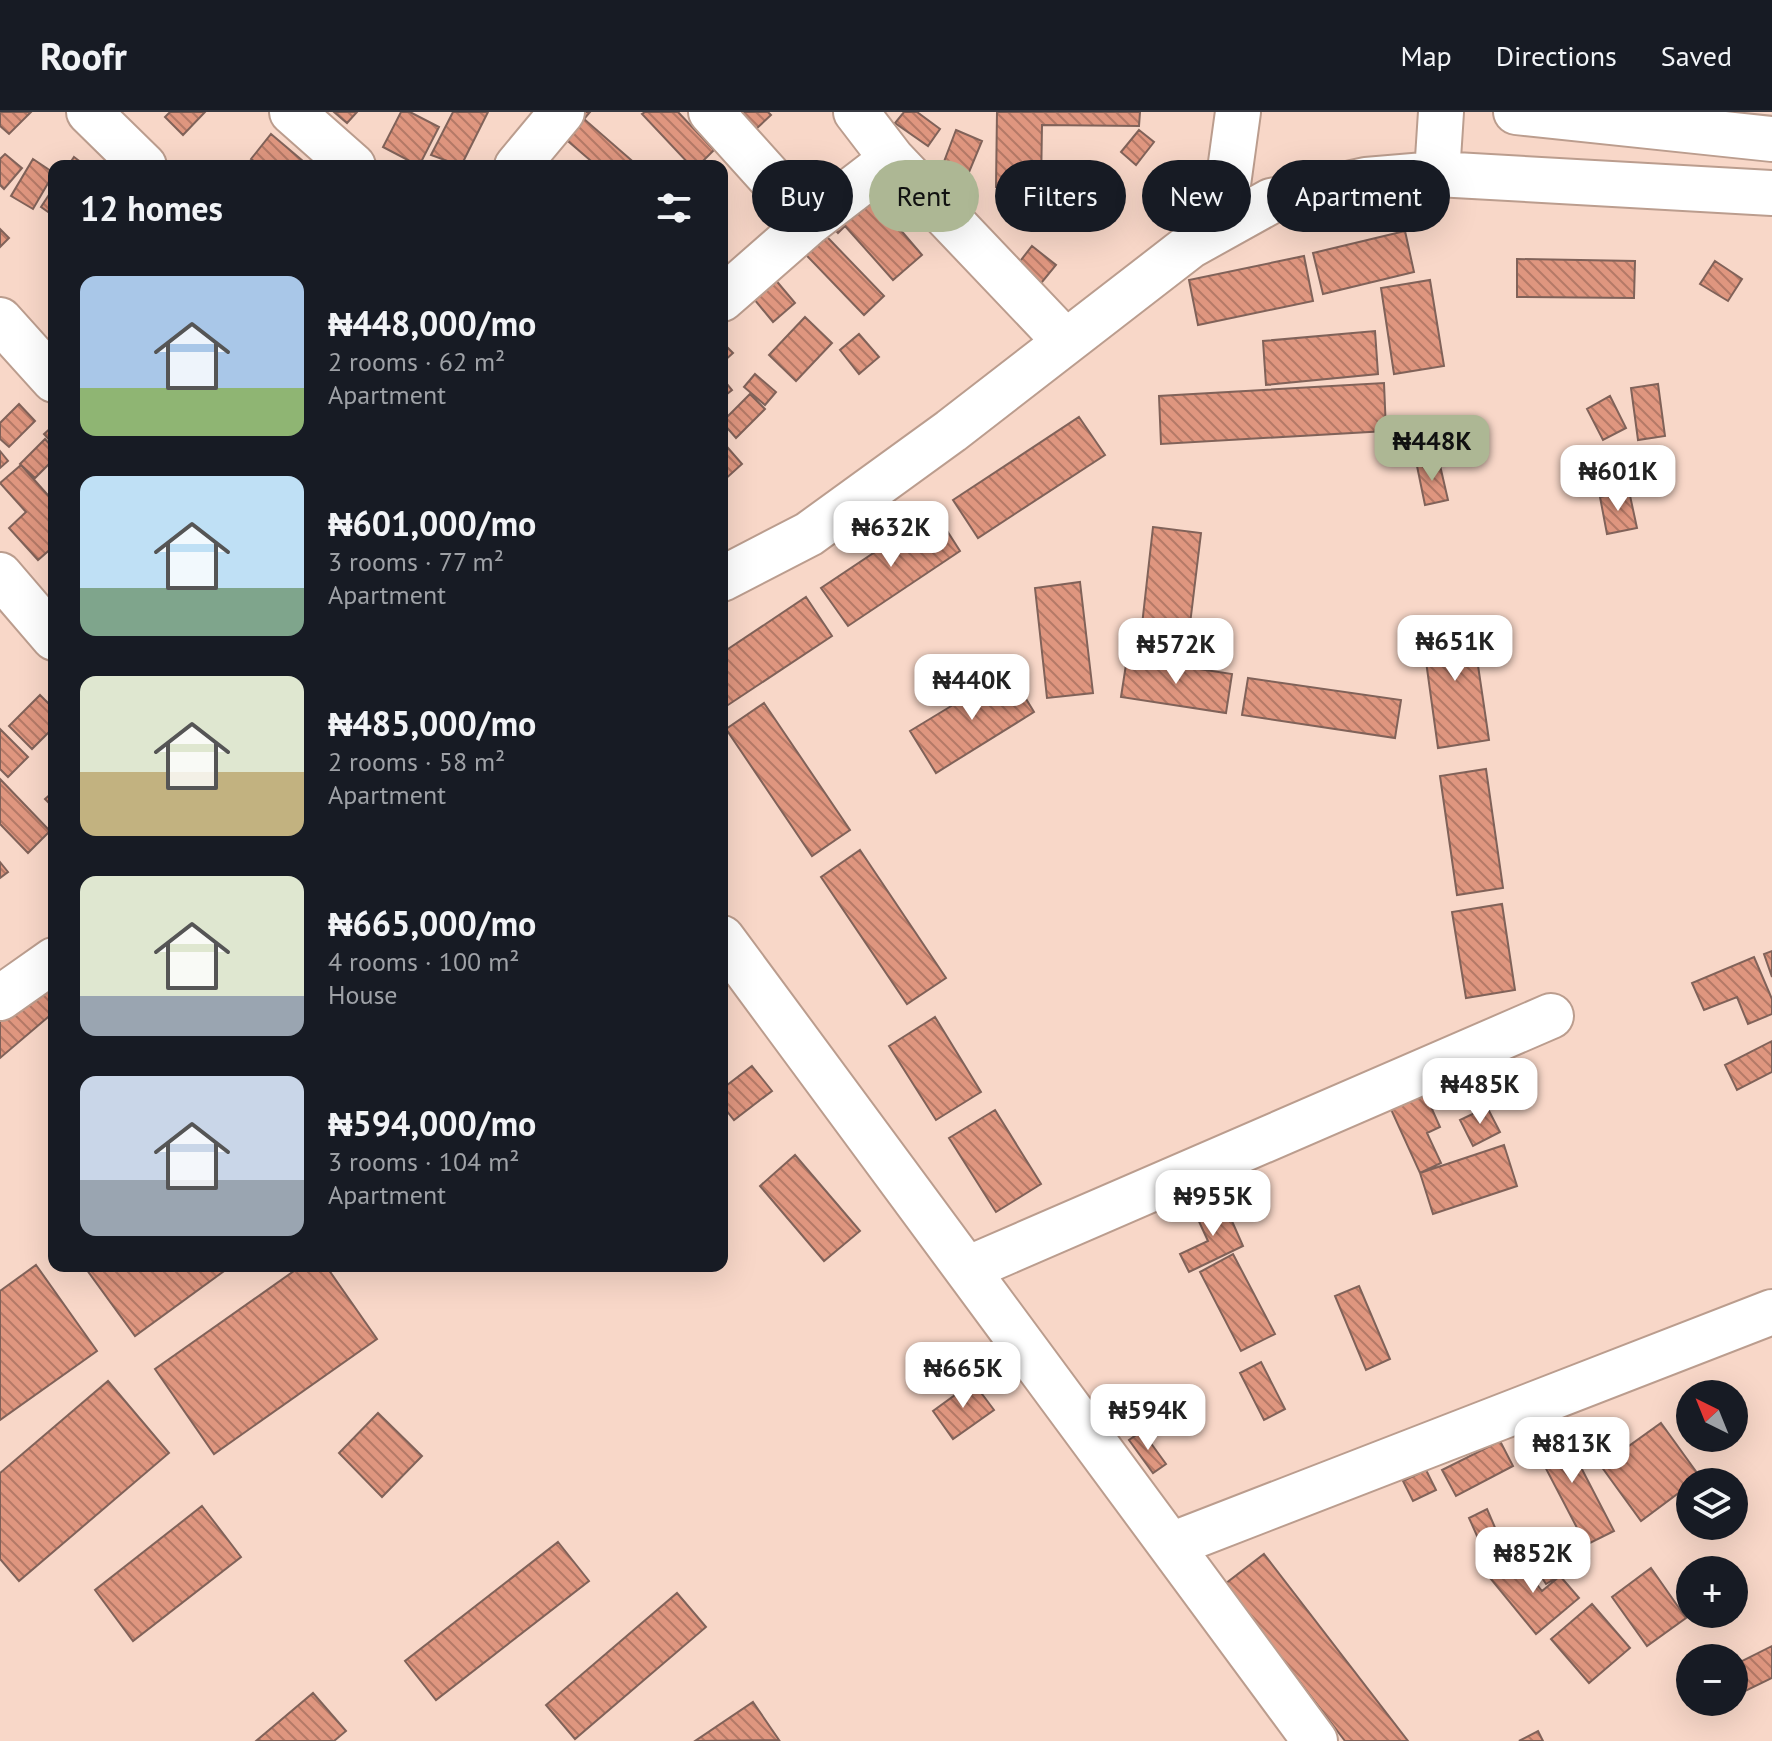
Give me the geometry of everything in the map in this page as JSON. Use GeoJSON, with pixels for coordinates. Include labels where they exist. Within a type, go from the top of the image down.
{"type":"FeatureCollection","features":[{"type":"Feature","properties":{"kind":"street"},"geometry":{"type":"LineString","coordinates":[[89,112],[138,160]]}},
{"type":"Feature","properties":{"kind":"street"},"geometry":{"type":"LineString","coordinates":[[292,112],[346,160]]}},
{"type":"Feature","properties":{"kind":"street"},"geometry":{"type":"LineString","coordinates":[[522,160],[562,112]]}},
{"type":"Feature","properties":{"kind":"street"},"geometry":{"type":"LineString","coordinates":[[711,112],[754,160]]}},
{"type":"Feature","properties":{"kind":"street"},"geometry":{"type":"LineString","coordinates":[[856,112],[892,159],[1066,342]]}},
{"type":"Feature","properties":{"kind":"street"},"geometry":{"type":"LineString","coordinates":[[1231,160],[1238,112]]}},
{"type":"Feature","properties":{"kind":"street"},"geometry":{"type":"LineString","coordinates":[[1438,160],[1441,112]]}},
{"type":"Feature","properties":{"kind":"street"},"geometry":{"type":"LineString","coordinates":[[1516,112],[1602,116],[1771,136]]}},
{"type":"Feature","properties":{"kind":"street"},"geometry":{"type":"LineString","coordinates":[[853,189],[892,159]]}},
{"type":"Feature","properties":{"kind":"street"},"geometry":{"type":"LineString","coordinates":[[1450,175],[1772,193]]}},
{"type":"Feature","properties":{"kind":"street"},"geometry":{"type":"LineString","coordinates":[[728,294],[799,232]]}},
{"type":"Feature","properties":{"kind":"street"},"geometry":{"type":"LineString","coordinates":[[728,576],[809,534],[1190,246],[1215,232]]}},
{"type":"Feature","properties":{"kind":"street"},"geometry":{"type":"LineString","coordinates":[[0,320],[48,373]]}},
{"type":"Feature","properties":{"kind":"street"},"geometry":{"type":"LineString","coordinates":[[0,575],[48,631]]}},
{"type":"Feature","properties":{"kind":"street"},"geometry":{"type":"LineString","coordinates":[[728,946],[1315,1741]]}},
{"type":"Feature","properties":{"kind":"street"},"geometry":{"type":"LineString","coordinates":[[0,998],[48,964]]}},
{"type":"Feature","properties":{"kind":"street"},"geometry":{"type":"LineString","coordinates":[[967,1269],[1551,1016]]}},
{"type":"Feature","properties":{"kind":"street"},"geometry":{"type":"LineString","coordinates":[[1171,1545],[1772,1312]]}},
{"type":"Feature","properties":{"kind":"building"},"geometry":{"type":"Polygon","coordinates":[[[0,112],[31,112],[9,134],[0,126],[0,112]]]}},
{"type":"Feature","properties":{"kind":"building"},"geometry":{"type":"Polygon","coordinates":[[[170,112],[205,112],[183,135],[165,117],[170,112]]]}},
{"type":"Feature","properties":{"kind":"building"},"geometry":{"type":"Polygon","coordinates":[[[334,112],[357,112],[347,123],[334,112]]]}},
{"type":"Feature","properties":{"kind":"building"},"geometry":{"type":"Polygon","coordinates":[[[401,112],[410,112],[439,127],[422,160],[408,160],[383,147],[401,112]]]}},
{"type":"Feature","properties":{"kind":"building"},"geometry":{"type":"Polygon","coordinates":[[[453,112],[488,112],[464,160],[445,160],[431,155],[453,112]]]}},
{"type":"Feature","properties":{"kind":"building"},"geometry":{"type":"Polygon","coordinates":[[[561,112],[590,112],[584,119],[631,160],[590,160],[549,125],[561,112]]]}},
{"type":"Feature","properties":{"kind":"building"},"geometry":{"type":"Polygon","coordinates":[[[678,112],[714,150],[704,160],[685,160],[642,114],[678,112]]]}},
{"type":"Feature","properties":{"kind":"building"},"geometry":{"type":"Polygon","coordinates":[[[740,112],[768,112],[771,115],[756,129],[740,112]]]}},
{"type":"Feature","properties":{"kind":"building"},"geometry":{"type":"Polygon","coordinates":[[[904,112],[917,112],[940,129],[928,146],[895,123],[904,112]]]}},
{"type":"Feature","properties":{"kind":"building"},"geometry":{"type":"Polygon","coordinates":[[[997,112],[1140,112],[1139,126],[1042,125],[1041,160],[996,160],[997,112]]]}},
{"type":"Feature","properties":{"kind":"building"},"geometry":{"type":"Polygon","coordinates":[[[956,130],[982,141],[974,160],[945,160],[956,130]]]}},
{"type":"Feature","properties":{"kind":"building"},"geometry":{"type":"Polygon","coordinates":[[[1139,130],[1154,142],[1136,165],[1121,152],[1139,130]]]}},
{"type":"Feature","properties":{"kind":"building"},"geometry":{"type":"Polygon","coordinates":[[[271,134],[302,160],[252,160],[271,134]]]}},
{"type":"Feature","properties":{"kind":"building"},"geometry":{"type":"Polygon","coordinates":[[[5,154],[22,168],[4,189],[0,185],[0,159],[5,154]]]}},
{"type":"Feature","properties":{"kind":"building"},"geometry":{"type":"Polygon","coordinates":[[[33,159],[48,169],[48,183],[33,209],[11,196],[33,159]]]}},
{"type":"Feature","properties":{"kind":"building"},"geometry":{"type":"Polygon","coordinates":[[[857,179],[869,193],[869,232],[902,232],[922,255],[893,280],[850,232],[853,232],[853,182],[857,179]]]}},
{"type":"Feature","properties":{"kind":"building"},"geometry":{"type":"Polygon","coordinates":[[[48,196],[48,212],[41,207],[48,196]]]}},
{"type":"Feature","properties":{"kind":"building"},"geometry":{"type":"Polygon","coordinates":[[[0,229],[9,238],[0,247],[0,229]]]}},
{"type":"Feature","properties":{"kind":"building"},"geometry":{"type":"Polygon","coordinates":[[[822,232],[884,296],[864,315],[785,233],[822,232]]]}},
{"type":"Feature","properties":{"kind":"building"},"geometry":{"type":"Polygon","coordinates":[[[1405,232],[1414,272],[1323,294],[1313,253],[1405,232]]]}},
{"type":"Feature","properties":{"kind":"building"},"geometry":{"type":"Polygon","coordinates":[[[1032,246],[1056,265],[1033,293],[1010,274],[1032,246]]]}},
{"type":"Feature","properties":{"kind":"building"},"geometry":{"type":"Polygon","coordinates":[[[1304,256],[1313,301],[1198,325],[1189,280],[1304,256]]]}},
{"type":"Feature","properties":{"kind":"building"},"geometry":{"type":"Polygon","coordinates":[[[757,258],[795,303],[773,322],[735,276],[757,258]]]}},
{"type":"Feature","properties":{"kind":"building"},"geometry":{"type":"Polygon","coordinates":[[[1517,259],[1635,261],[1634,298],[1517,297],[1517,259]]]}},
{"type":"Feature","properties":{"kind":"building"},"geometry":{"type":"Polygon","coordinates":[[[1715,261],[1742,279],[1728,301],[1700,284],[1715,261]]]}},
{"type":"Feature","properties":{"kind":"building"},"geometry":{"type":"Polygon","coordinates":[[[1430,280],[1444,366],[1394,374],[1381,288],[1430,280]]]}},
{"type":"Feature","properties":{"kind":"building"},"geometry":{"type":"Polygon","coordinates":[[[805,317],[832,343],[796,381],[769,355],[805,317]]]}},
{"type":"Feature","properties":{"kind":"building"},"geometry":{"type":"Polygon","coordinates":[[[1375,331],[1378,374],[1266,385],[1263,341],[1375,331]]]}},
{"type":"Feature","properties":{"kind":"building"},"geometry":{"type":"Polygon","coordinates":[[[859,334],[879,357],[859,374],[840,350],[859,334]]]}},
{"type":"Feature","properties":{"kind":"building"},"geometry":{"type":"Polygon","coordinates":[[[755,374],[776,392],[765,405],[744,387],[755,374]]]}},
{"type":"Feature","properties":{"kind":"building"},"geometry":{"type":"Polygon","coordinates":[[[1384,383],[1386,431],[1161,444],[1159,396],[1384,383]]]}},
{"type":"Feature","properties":{"kind":"building"},"geometry":{"type":"Polygon","coordinates":[[[1658,384],[1665,436],[1638,440],[1631,388],[1658,384]]]}},
{"type":"Feature","properties":{"kind":"building"},"geometry":{"type":"Polygon","coordinates":[[[750,394],[765,409],[736,438],[728,429],[728,416],[750,394]]]}},
{"type":"Feature","properties":{"kind":"building"},"geometry":{"type":"Polygon","coordinates":[[[1610,396],[1626,428],[1603,440],[1587,409],[1610,396]]]}},
{"type":"Feature","properties":{"kind":"building"},"geometry":{"type":"Polygon","coordinates":[[[19,404],[35,421],[9,447],[0,439],[0,423],[19,404]]]}},
{"type":"Feature","properties":{"kind":"building"},"geometry":{"type":"Polygon","coordinates":[[[1079,417],[1105,455],[978,538],[953,500],[1079,417]]]}},
{"type":"Feature","properties":{"kind":"building"},"geometry":{"type":"Polygon","coordinates":[[[45,439],[48,442],[48,465],[35,478],[20,464],[45,439]]]}},
{"type":"Feature","properties":{"kind":"building"},"geometry":{"type":"Polygon","coordinates":[[[728,448],[742,464],[728,477],[728,448]]]}},
{"type":"Feature","properties":{"kind":"building"},"geometry":{"type":"Polygon","coordinates":[[[0,451],[8,461],[0,468],[0,451]]]}},
{"type":"Feature","properties":{"kind":"building"},"geometry":{"type":"Polygon","coordinates":[[[1439,461],[1448,500],[1425,505],[1417,466],[1439,461]]]}},
{"type":"Feature","properties":{"kind":"building"},"geometry":{"type":"Polygon","coordinates":[[[21,465],[48,495],[48,551],[38,560],[9,528],[26,512],[0,483],[21,465]]]}},
{"type":"Feature","properties":{"kind":"building"},"geometry":{"type":"Polygon","coordinates":[[[1629,491],[1637,528],[1607,534],[1600,497],[1629,491]]]}},
{"type":"Feature","properties":{"kind":"building"},"geometry":{"type":"Polygon","coordinates":[[[935,512],[960,551],[848,626],[821,588],[935,512]]]}},
{"type":"Feature","properties":{"kind":"building"},"geometry":{"type":"Polygon","coordinates":[[[1153,527],[1201,533],[1187,649],[1140,643],[1153,527]]]}},
{"type":"Feature","properties":{"kind":"building"},"geometry":{"type":"Polygon","coordinates":[[[1080,582],[1093,693],[1047,698],[1035,588],[1080,582]]]}},
{"type":"Feature","properties":{"kind":"building"},"geometry":{"type":"Polygon","coordinates":[[[806,597],[832,636],[728,705],[728,649],[806,597]]]}},
{"type":"Feature","properties":{"kind":"building"},"geometry":{"type":"Polygon","coordinates":[[[1471,618],[1489,740],[1438,748],[1421,625],[1471,618]]]}},
{"type":"Feature","properties":{"kind":"building"},"geometry":{"type":"Polygon","coordinates":[[[1127,658],[1232,674],[1226,713],[1121,697],[1127,658]]]}},
{"type":"Feature","properties":{"kind":"building"},"geometry":{"type":"Polygon","coordinates":[[[1009,671],[1034,712],[936,773],[910,731],[1009,671]]]}},
{"type":"Feature","properties":{"kind":"building"},"geometry":{"type":"Polygon","coordinates":[[[1248,678],[1401,700],[1395,738],[1242,715],[1248,678]]]}},
{"type":"Feature","properties":{"kind":"building"},"geometry":{"type":"Polygon","coordinates":[[[40,695],[48,703],[48,733],[32,749],[9,726],[40,695]]]}},
{"type":"Feature","properties":{"kind":"building"},"geometry":{"type":"Polygon","coordinates":[[[764,703],[850,830],[812,856],[728,728],[764,703]]]}},
{"type":"Feature","properties":{"kind":"building"},"geometry":{"type":"Polygon","coordinates":[[[0,729],[28,757],[8,777],[0,769],[0,729]]]}},
{"type":"Feature","properties":{"kind":"building"},"geometry":{"type":"Polygon","coordinates":[[[1486,769],[1503,888],[1457,895],[1440,776],[1486,769]]]}},
{"type":"Feature","properties":{"kind":"building"},"geometry":{"type":"Polygon","coordinates":[[[0,779],[48,829],[48,833],[28,853],[0,824],[0,779]]]}},
{"type":"Feature","properties":{"kind":"building"},"geometry":{"type":"Polygon","coordinates":[[[860,850],[946,978],[907,1004],[821,877],[860,850]]]}},
{"type":"Feature","properties":{"kind":"building"},"geometry":{"type":"Polygon","coordinates":[[[0,862],[8,872],[0,878],[0,862]]]}},
{"type":"Feature","properties":{"kind":"building"},"geometry":{"type":"Polygon","coordinates":[[[1502,904],[1515,990],[1466,998],[1452,912],[1502,904]]]}},
{"type":"Feature","properties":{"kind":"building"},"geometry":{"type":"Polygon","coordinates":[[[1772,951],[1772,977],[1764,954],[1772,951]]]}},
{"type":"Feature","properties":{"kind":"building"},"geometry":{"type":"Polygon","coordinates":[[[1754,957],[1772,999],[1772,1014],[1748,1024],[1737,997],[1704,1010],[1692,983],[1754,957]]]}},
{"type":"Feature","properties":{"kind":"building"},"geometry":{"type":"Polygon","coordinates":[[[48,971],[48,1017],[0,1058],[0,1012],[48,971]]]}},
{"type":"Feature","properties":{"kind":"building"},"geometry":{"type":"Polygon","coordinates":[[[935,1017],[981,1092],[936,1120],[889,1046],[935,1017]]]}},
{"type":"Feature","properties":{"kind":"building"},"geometry":{"type":"Polygon","coordinates":[[[1772,1041],[1772,1072],[1737,1090],[1725,1065],[1772,1041]]]}},
{"type":"Feature","properties":{"kind":"building"},"geometry":{"type":"Polygon","coordinates":[[[752,1066],[772,1091],[734,1120],[728,1112],[728,1084],[752,1066]]]}},
{"type":"Feature","properties":{"kind":"building"},"geometry":{"type":"Polygon","coordinates":[[[1423,1089],[1440,1127],[1427,1133],[1441,1163],[1420,1173],[1389,1105],[1423,1089]]]}},
{"type":"Feature","properties":{"kind":"building"},"geometry":{"type":"Polygon","coordinates":[[[1487,1107],[1500,1132],[1473,1146],[1460,1120],[1487,1107]]]}},
{"type":"Feature","properties":{"kind":"building"},"geometry":{"type":"Polygon","coordinates":[[[995,1110],[1041,1184],[996,1212],[949,1138],[995,1110]]]}},
{"type":"Feature","properties":{"kind":"building"},"geometry":{"type":"Polygon","coordinates":[[[1504,1145],[1517,1186],[1433,1214],[1420,1173],[1504,1145]]]}},
{"type":"Feature","properties":{"kind":"building"},"geometry":{"type":"Polygon","coordinates":[[[795,1155],[860,1231],[824,1261],[760,1186],[795,1155]]]}},
{"type":"Feature","properties":{"kind":"building"},"geometry":{"type":"Polygon","coordinates":[[[1224,1203],[1243,1246],[1189,1272],[1180,1254],[1208,1241],[1196,1215],[1224,1203]]]}},
{"type":"Feature","properties":{"kind":"building"},"geometry":{"type":"Polygon","coordinates":[[[1233,1254],[1275,1334],[1241,1351],[1200,1272],[1233,1254]]]}},
{"type":"Feature","properties":{"kind":"building"},"geometry":{"type":"Polygon","coordinates":[[[36,1265],[97,1351],[0,1420],[0,1291],[36,1265]]]}},
{"type":"Feature","properties":{"kind":"building"},"geometry":{"type":"Polygon","coordinates":[[[88,1272],[223,1272],[135,1336],[88,1272]]]}},
{"type":"Feature","properties":{"kind":"building"},"geometry":{"type":"Polygon","coordinates":[[[292,1272],[330,1272],[377,1339],[214,1454],[155,1369],[292,1272]]]}},
{"type":"Feature","properties":{"kind":"building"},"geometry":{"type":"Polygon","coordinates":[[[1359,1286],[1390,1359],[1366,1370],[1335,1296],[1359,1286]]]}},
{"type":"Feature","properties":{"kind":"building"},"geometry":{"type":"Polygon","coordinates":[[[1261,1362],[1285,1409],[1264,1420],[1240,1373],[1261,1362]]]}},
{"type":"Feature","properties":{"kind":"building"},"geometry":{"type":"Polygon","coordinates":[[[108,1381],[169,1453],[19,1581],[0,1559],[0,1473],[108,1381]]]}},
{"type":"Feature","properties":{"kind":"building"},"geometry":{"type":"Polygon","coordinates":[[[973,1382],[994,1410],[953,1439],[933,1411],[973,1382]]]}},
{"type":"Feature","properties":{"kind":"building"},"geometry":{"type":"Polygon","coordinates":[[[378,1413],[422,1456],[382,1497],[339,1453],[378,1413]]]}},
{"type":"Feature","properties":{"kind":"building"},"geometry":{"type":"Polygon","coordinates":[[[1661,1423],[1676,1444],[1676,1452],[1682,1452],[1694,1468],[1676,1468],[1676,1495],[1641,1521],[1601,1466],[1661,1423]]]}},
{"type":"Feature","properties":{"kind":"building"},"geometry":{"type":"Polygon","coordinates":[[[1559,1425],[1614,1531],[1586,1545],[1531,1440],[1559,1425]]]}},
{"type":"Feature","properties":{"kind":"building"},"geometry":{"type":"Polygon","coordinates":[[[1142,1431],[1166,1464],[1153,1473],[1129,1440],[1142,1431]]]}},
{"type":"Feature","properties":{"kind":"building"},"geometry":{"type":"Polygon","coordinates":[[[1500,1441],[1513,1466],[1456,1496],[1442,1470],[1500,1441]]]}},
{"type":"Feature","properties":{"kind":"building"},"geometry":{"type":"Polygon","coordinates":[[[1426,1470],[1436,1490],[1413,1501],[1403,1481],[1426,1470]]]}},
{"type":"Feature","properties":{"kind":"building"},"geometry":{"type":"Polygon","coordinates":[[[202,1506],[241,1557],[133,1641],[95,1590],[202,1506]]]}},
{"type":"Feature","properties":{"kind":"building"},"geometry":{"type":"Polygon","coordinates":[[[1487,1509],[1509,1560],[1491,1567],[1469,1518],[1487,1509]]]}},
{"type":"Feature","properties":{"kind":"building"},"geometry":{"type":"Polygon","coordinates":[[[1572,1530],[1589,1558],[1546,1584],[1529,1557],[1572,1530]]]}},
{"type":"Feature","properties":{"kind":"building"},"geometry":{"type":"Polygon","coordinates":[[[558,1542],[589,1581],[436,1700],[405,1661],[558,1542]]]}},
{"type":"Feature","properties":{"kind":"building"},"geometry":{"type":"Polygon","coordinates":[[[1264,1554],[1408,1741],[1345,1741],[1225,1584],[1264,1554]]]}},
{"type":"Feature","properties":{"kind":"building"},"geometry":{"type":"Polygon","coordinates":[[[1515,1557],[1542,1591],[1560,1576],[1579,1598],[1536,1634],[1490,1578],[1515,1557]]]}},
{"type":"Feature","properties":{"kind":"building"},"geometry":{"type":"Polygon","coordinates":[[[1651,1568],[1676,1604],[1676,1625],[1647,1646],[1612,1597],[1651,1568]]]}},
{"type":"Feature","properties":{"kind":"building"},"geometry":{"type":"Polygon","coordinates":[[[677,1593],[706,1627],[575,1739],[546,1705],[677,1593]]]}},
{"type":"Feature","properties":{"kind":"building"},"geometry":{"type":"Polygon","coordinates":[[[1592,1604],[1630,1648],[1589,1683],[1551,1639],[1592,1604]]]}},
{"type":"Feature","properties":{"kind":"building"},"geometry":{"type":"Polygon","coordinates":[[[1772,1646],[1772,1678],[1748,1690],[1748,1658],[1772,1646]]]}},
{"type":"Feature","properties":{"kind":"building"},"geometry":{"type":"Polygon","coordinates":[[[313,1693],[346,1731],[334,1741],[256,1741],[313,1693]]]}},
{"type":"Feature","properties":{"kind":"building"},"geometry":{"type":"Polygon","coordinates":[[[753,1702],[779,1740],[695,1741],[753,1702]]]}},
{"type":"Feature","properties":{"kind":"building"},"geometry":{"type":"Polygon","coordinates":[[[1538,1731],[1543,1741],[1519,1741],[1538,1731]]]}}]}
